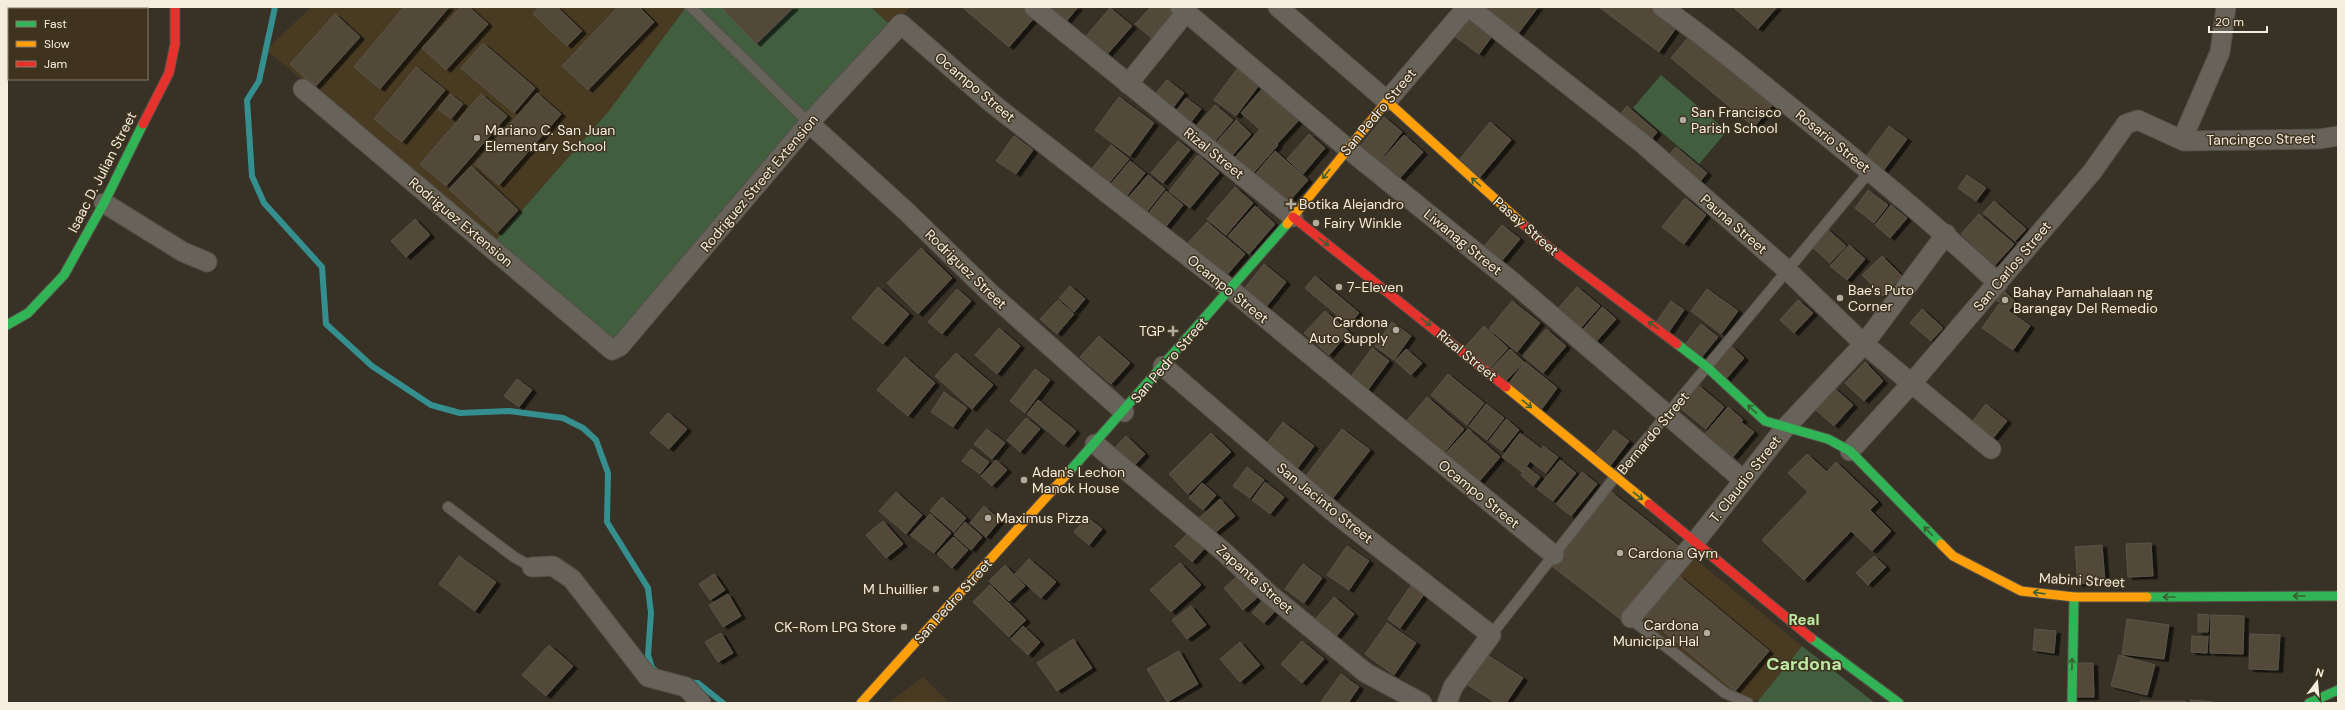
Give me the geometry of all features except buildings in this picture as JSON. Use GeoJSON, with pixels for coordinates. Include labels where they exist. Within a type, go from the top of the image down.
{"type":"FeatureCollection","features":[{"type":"Feature","properties":{"kind":"main road","name":"Isaac D. Julian Street"},"geometry":{"type":"LineString","coordinates":[[7,325],[28,313],[64,275],[104,203],[169,73],[175,44],[174,7]]}},
{"type":"Feature","properties":{"kind":"main road","name":"San Pedro Street"},"geometry":{"type":"LineString","coordinates":[[860,703],[1124,412],[1293,218],[1347,148],[1387,101]]}},
{"type":"Feature","properties":{"kind":"main road","name":"Pasay Street"},"geometry":{"type":"LineString","coordinates":[[1387,101],[1547,246],[1707,367],[1765,421],[1785,428]]}},
{"type":"Feature","properties":{"kind":"main road","name":"Rizal Street"},"geometry":{"type":"LineString","coordinates":[[1293,218],[1461,349],[1802,630],[1878,689],[1899,703]]}},
{"type":"Feature","properties":{"kind":"main road","name":"Mabini Street"},"geometry":{"type":"LineString","coordinates":[[1785,428],[1828,439],[1850,451],[1953,556],[2021,591],[2074,597],[2338,596]]}},
{"type":"Feature","properties":{"kind":"main road"},"geometry":{"type":"LineString","coordinates":[[2072,703],[2074,597]]}},
{"type":"Feature","properties":{"kind":"main road"},"geometry":{"type":"LineString","coordinates":[[2309,703],[2338,690]]}},
{"type":"Feature","properties":{"kind":"street","name":"Rizal Street"},"geometry":{"type":"LineString","coordinates":[[1034,7],[1293,218]]}},
{"type":"Feature","properties":{"kind":"street","name":"Pasay Street"},"geometry":{"type":"LineString","coordinates":[[1278,7],[1387,101]]}},
{"type":"Feature","properties":{"kind":"street","name":"San Pedro Street"},"geometry":{"type":"LineString","coordinates":[[1387,101],[1468,7]]}},
{"type":"Feature","properties":{"kind":"street","name":"Pauna Street"},"geometry":{"type":"LineString","coordinates":[[1468,7],[1642,143],[1787,270],[1864,344],[1991,448]]}},
{"type":"Feature","properties":{"kind":"street","name":"Rosario Street"},"geometry":{"type":"LineString","coordinates":[[1662,7],[1698,32],[1870,171],[1946,234],[1998,283]]}},
{"type":"Feature","properties":{"kind":"street"},"geometry":{"type":"LineString","coordinates":[[2183,140],[2220,52],[2226,7]]}},
{"type":"Feature","properties":{"kind":"street"},"geometry":{"type":"LineString","coordinates":[[1128,84],[1183,10]]}},
{"type":"Feature","properties":{"kind":"street","name":"Liwanag Street"},"geometry":{"type":"LineString","coordinates":[[1183,10],[1347,148],[1515,284],[1743,480]]}},
{"type":"Feature","properties":{"kind":"street","name":"Rodriguez Street Extension"},"geometry":{"type":"LineString","coordinates":[[620,346],[810,123],[901,24]]}},
{"type":"Feature","properties":{"kind":"street","name":"Ocampo Street"},"geometry":{"type":"LineString","coordinates":[[901,24],[993,104],[1230,289],[1556,557]]}},
{"type":"Feature","properties":{"kind":"street","name":"Rodriguez Extension"},"geometry":{"type":"LineString","coordinates":[[303,89],[612,350],[620,346]]}},
{"type":"Feature","properties":{"kind":"street","name":"San Carlos Street"},"geometry":{"type":"LineString","coordinates":[[1850,451],[1911,384],[2092,172],[2126,124],[2138,120],[2183,140]]}},
{"type":"Feature","properties":{"kind":"street","name":"Rodriguez Street"},"geometry":{"type":"LineString","coordinates":[[810,123],[907,212],[990,293],[1124,412]]}},
{"type":"Feature","properties":{"kind":"street","name":"Tancingco Street"},"geometry":{"type":"LineString","coordinates":[[2183,140],[2245,138],[2319,139],[2338,136]]}},
{"type":"Feature","properties":{"kind":"street"},"geometry":{"type":"LineString","coordinates":[[104,203],[183,252],[207,262]]}},
{"type":"Feature","properties":{"kind":"street","name":"T. Claudio Street"},"geometry":{"type":"LineString","coordinates":[[1629,617],[1695,542],[1785,428],[1864,344],[1946,234]]}},
{"type":"Feature","properties":{"kind":"street","name":"San Jacinto Street"},"geometry":{"type":"LineString","coordinates":[[1163,366],[1332,511],[1491,635]]}},
{"type":"Feature","properties":{"kind":"street","name":"Zapanta Street"},"geometry":{"type":"LineString","coordinates":[[1095,444],[1224,552],[1269,594],[1366,673],[1422,703]]}},
{"type":"Feature","properties":{"kind":"street"},"geometry":{"type":"LineString","coordinates":[[532,567],[553,566],[572,579],[648,677],[686,687],[701,703]]}},
{"type":"Feature","properties":{"kind":"street","name":"Bernardo Street"},"geometry":{"type":"LineString","coordinates":[[1447,703],[1453,687],[1491,635]]}},
{"type":"Feature","properties":{"kind":"lane"},"geometry":{"type":"LineString","coordinates":[[691,7],[810,123]]}},
{"type":"Feature","properties":{"kind":"lane","name":"Bernardo Street"},"geometry":{"type":"LineString","coordinates":[[1491,635],[1556,557],[1615,477],[1668,416],[1870,171]]}},
{"type":"Feature","properties":{"kind":"lane"},"geometry":{"type":"LineString","coordinates":[[448,507],[514,557],[532,567]]}},
{"type":"Feature","properties":{"kind":"lane"},"geometry":{"type":"LineString","coordinates":[[1629,617],[1725,693],[1748,703]]}},
{"type":"Feature","properties":{"kind":"shaded area","name":"Mariano C. San Juan Elementary School"},"geometry":{"type":"Polygon","coordinates":[[[311,7],[684,7],[684,10],[608,112],[496,240],[266,50],[311,7]]]}},
{"type":"Feature","properties":{"kind":"shaded area"},"geometry":{"type":"Polygon","coordinates":[[[871,7],[910,7],[892,27],[871,7]]]}},
{"type":"Feature","properties":{"kind":"shaded area"},"geometry":{"type":"Polygon","coordinates":[[[1609,489],[1802,646],[1758,701],[1730,693],[1549,565],[1609,489]]]}},
{"type":"Feature","properties":{"kind":"shaded area"},"geometry":{"type":"Polygon","coordinates":[[[923,677],[949,703],[888,703],[923,677]]]}},
{"type":"Feature","properties":{"kind":"green space"},"geometry":{"type":"Polygon","coordinates":[[[684,7],[871,7],[892,27],[613,343],[496,240],[608,112],[684,10],[684,7]]]}},
{"type":"Feature","properties":{"kind":"green space"},"geometry":{"type":"Polygon","coordinates":[[[1661,75],[1727,131],[1699,164],[1633,108],[1661,75]]]}},
{"type":"Feature","properties":{"kind":"green space"},"geometry":{"type":"Polygon","coordinates":[[[1802,646],[1875,703],[1760,703],[1758,701],[1802,646]]]}},
{"type":"Feature","properties":{"kind":"waterway"},"geometry":{"type":"LineString","coordinates":[[275,7],[259,81],[247,100],[252,176],[264,203],[322,267],[326,324],[372,366],[431,405],[460,413],[509,411],[563,418],[583,428],[596,440],[608,473],[607,522],[648,588],[651,613],[648,655],[652,668],[656,671]]}},
{"type":"Feature","properties":{"kind":"waterway"},"geometry":{"type":"LineString","coordinates":[[687,682],[698,683],[723,703]]}},
{"type":"Feature","properties":{"kind":"traffic: fast"},"geometry":{"type":"LineString","coordinates":[[7,325],[28,313],[64,275],[104,203],[143,124]]}},
{"type":"Feature","properties":{"kind":"traffic: fast"},"geometry":{"type":"LineString","coordinates":[[1068,473],[1287,224]]}},
{"type":"Feature","properties":{"kind":"traffic: fast"},"geometry":{"type":"LineString","coordinates":[[1677,344],[1707,367],[1765,421],[1828,439],[1850,451],[1941,544]]}},
{"type":"Feature","properties":{"kind":"traffic: fast"},"geometry":{"type":"LineString","coordinates":[[2147,597],[2338,596]]}},
{"type":"Feature","properties":{"kind":"traffic: fast"},"geometry":{"type":"LineString","coordinates":[[2072,703],[2074,597]]}},
{"type":"Feature","properties":{"kind":"traffic: fast"},"geometry":{"type":"LineString","coordinates":[[1811,638],[1899,703]]}},
{"type":"Feature","properties":{"kind":"traffic: fast"},"geometry":{"type":"LineString","coordinates":[[2309,703],[2338,690]]}},
{"type":"Feature","properties":{"kind":"traffic: slow"},"geometry":{"type":"LineString","coordinates":[[1287,224],[1387,101],[1524,225]]}},
{"type":"Feature","properties":{"kind":"traffic: slow"},"geometry":{"type":"LineString","coordinates":[[1506,387],[1649,504]]}},
{"type":"Feature","properties":{"kind":"traffic: slow"},"geometry":{"type":"LineString","coordinates":[[861,703],[1068,473]]}},
{"type":"Feature","properties":{"kind":"traffic: slow"},"geometry":{"type":"LineString","coordinates":[[1941,544],[1953,556],[2021,591],[2074,597],[2147,597]]}},
{"type":"Feature","properties":{"kind":"traffic: jam"},"geometry":{"type":"LineString","coordinates":[[143,124],[169,73],[175,44],[175,7]]}},
{"type":"Feature","properties":{"kind":"traffic: jam"},"geometry":{"type":"LineString","coordinates":[[1293,217],[1506,387]]}},
{"type":"Feature","properties":{"kind":"traffic: jam"},"geometry":{"type":"LineString","coordinates":[[1524,225],[1547,246],[1677,344]]}},
{"type":"Feature","properties":{"kind":"traffic: jam"},"geometry":{"type":"LineString","coordinates":[[1649,504],[1811,638]]}},
{"type":"Feature","properties":{"kind":"place","name":"San Francisco Parish School"},"geometry":{"type":"Point","coordinates":[1683,120]}},
{"type":"Feature","properties":{"kind":"place","name":"Mariano C. San Juan Elementary School"},"geometry":{"type":"Point","coordinates":[477,138]}},
{"type":"Feature","properties":{"kind":"place","name":"Botika Alejandro"},"geometry":{"type":"Point","coordinates":[1291,204]}},
{"type":"Feature","properties":{"kind":"place","name":"Fairy Winkle"},"geometry":{"type":"Point","coordinates":[1316,223]}},
{"type":"Feature","properties":{"kind":"place","name":"7-Eleven"},"geometry":{"type":"Point","coordinates":[1339,287]}},
{"type":"Feature","properties":{"kind":"place","name":"Bae's Puto Corner"},"geometry":{"type":"Point","coordinates":[1840,298]}},
{"type":"Feature","properties":{"kind":"place","name":"Bahay Pamahalaan ng Barangay Del Remedio"},"geometry":{"type":"Point","coordinates":[2005,300]}},
{"type":"Feature","properties":{"kind":"place","name":"Cardona Auto Supply"},"geometry":{"type":"Point","coordinates":[1396,330]}},
{"type":"Feature","properties":{"kind":"place","name":"TGP"},"geometry":{"type":"Point","coordinates":[1173,331]}},
{"type":"Feature","properties":{"kind":"place","name":"Adan's Lechon Manok House"},"geometry":{"type":"Point","coordinates":[1024,480]}},
{"type":"Feature","properties":{"kind":"place","name":"Maximus Pizza"},"geometry":{"type":"Point","coordinates":[988,518]}},
{"type":"Feature","properties":{"kind":"place","name":"Cardona Gym"},"geometry":{"type":"Point","coordinates":[1620,553]}},
{"type":"Feature","properties":{"kind":"place","name":"M Lhuillier"},"geometry":{"type":"Point","coordinates":[936,589]}},
{"type":"Feature","properties":{"kind":"place","name":"CK-Rom LPG Store"},"geometry":{"type":"Point","coordinates":[904,627]}},
{"type":"Feature","properties":{"kind":"place","name":"Cardona Municipal Hal"},"geometry":{"type":"Point","coordinates":[1707,633]}},
{"type":"Feature","properties":{"kind":"district","name":"Real"},"geometry":{"type":"Point","coordinates":[1804,620]}},
{"type":"Feature","properties":{"kind":"district","name":"Cardona"},"geometry":{"type":"Point","coordinates":[1804,664]}}]}
